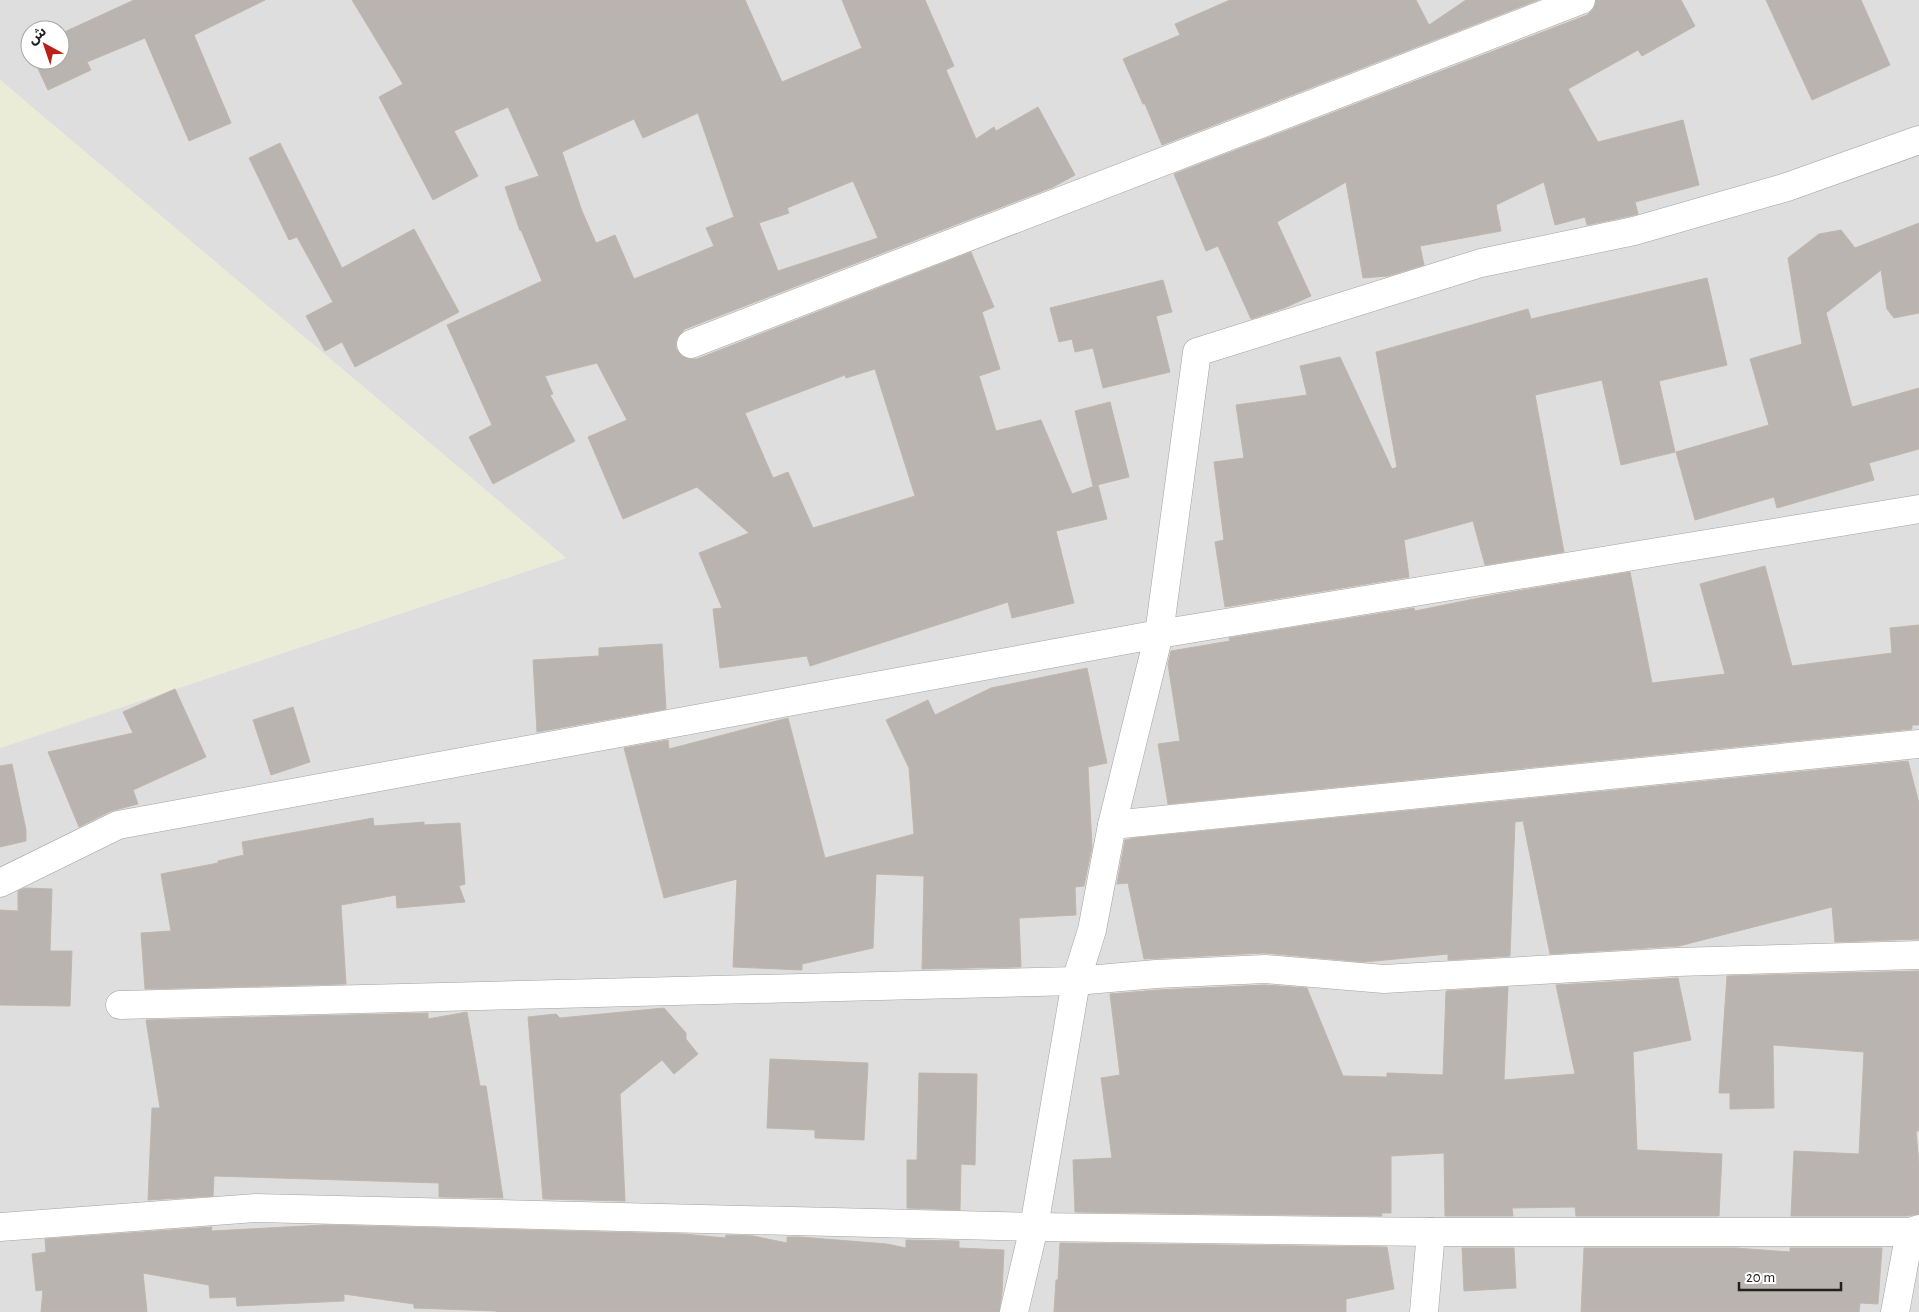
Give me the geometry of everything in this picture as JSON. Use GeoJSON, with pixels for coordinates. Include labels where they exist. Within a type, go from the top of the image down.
{"type":"FeatureCollection","features":[{"type":"Feature","properties":{"kind":"street"},"geometry":{"type":"LineString","coordinates":[[691,344],[1581,0]]}},
{"type":"Feature","properties":{"kind":"street"},"geometry":{"type":"LineString","coordinates":[[1014,1312],[1034,1227],[1076,981],[1092,930],[1112,825],[1159,634],[1197,352],[1481,263],[1634,231],[1787,187],[1919,140]]}},
{"type":"Feature","properties":{"kind":"street"},"geometry":{"type":"LineString","coordinates":[[0,883],[118,825],[1159,634],[1919,509]]}},
{"type":"Feature","properties":{"kind":"street"},"geometry":{"type":"LineString","coordinates":[[1112,825],[1919,744]]}},
{"type":"Feature","properties":{"kind":"street"},"geometry":{"type":"LineString","coordinates":[[120,1005],[1076,981],[1156,974],[1265,969],[1384,979],[1678,962],[1919,954]]}},
{"type":"Feature","properties":{"kind":"street"},"geometry":{"type":"LineString","coordinates":[[0,1227],[256,1208],[1034,1227],[1432,1232],[1914,1230],[1895,1312]]}},
{"type":"Feature","properties":{"kind":"street"},"geometry":{"type":"LineString","coordinates":[[1424,1312],[1432,1232]]}},
{"type":"Feature","properties":{"kind":"shaded area"},"geometry":{"type":"Polygon","coordinates":[[[0,0],[1919,0],[1919,1312],[0,1312],[0,748],[566,558],[0,80],[0,0]]]}},
{"type":"Feature","properties":{"kind":"green space"},"geometry":{"type":"Polygon","coordinates":[[[0,80],[566,558],[0,748],[0,80]]]}},
{"type":"Feature","properties":{"kind":"building"},"geometry":{"type":"Polygon","coordinates":[[[134,0],[265,0],[194,35],[231,123],[189,141],[145,38],[87,62],[91,70],[48,90],[39,70],[70,70],[70,29],[134,0]]]}},
{"type":"Feature","properties":{"kind":"building"},"geometry":{"type":"Polygon","coordinates":[[[352,0],[745,0],[782,82],[862,48],[842,0],[925,0],[954,66],[946,70],[976,139],[994,127],[996,131],[1038,107],[1075,175],[1053,187],[685,329],[679,335],[676,349],[682,356],[689,359],[697,359],[971,252],[994,307],[982,312],[1000,369],[979,376],[996,431],[1041,420],[1072,494],[1098,485],[1107,519],[1056,531],[1074,603],[1012,618],[1008,602],[810,666],[807,656],[720,668],[713,609],[722,608],[699,553],[749,533],[697,487],[623,519],[588,437],[627,420],[597,363],[545,376],[553,394],[550,395],[575,441],[493,484],[469,437],[492,425],[447,325],[542,281],[520,231],[505,187],[539,176],[508,107],[454,131],[478,176],[433,200],[379,97],[403,84],[352,0]],[[698,113],[643,138],[634,119],[562,152],[582,211],[596,243],[615,235],[634,279],[714,246],[706,228],[734,217],[698,113]],[[853,181],[787,208],[789,213],[759,223],[778,271],[878,238],[853,181]],[[875,369],[846,378],[845,375],[745,413],[773,478],[788,472],[813,528],[915,496],[875,369]]]}},
{"type":"Feature","properties":{"kind":"building"},"geometry":{"type":"Polygon","coordinates":[[[1230,0],[1416,0],[1429,25],[1466,0],[1538,0],[1162,145],[1123,59],[1180,35],[1175,24],[1230,0]]]}},
{"type":"Feature","properties":{"kind":"building"},"geometry":{"type":"Polygon","coordinates":[[[1596,0],[1681,0],[1695,26],[1642,56],[1638,50],[1568,89],[1598,142],[1683,120],[1699,185],[1635,202],[1638,214],[1587,225],[1585,217],[1555,225],[1544,182],[1496,205],[1501,231],[1420,246],[1424,265],[1388,276],[1363,278],[1346,182],[1277,222],[1311,296],[1284,308],[1251,319],[1218,246],[1206,251],[1174,174],[1587,15],[1593,9],[1596,0]]]}},
{"type":"Feature","properties":{"kind":"building"},"geometry":{"type":"Polygon","coordinates":[[[1766,0],[1861,0],[1890,65],[1812,100],[1766,0]]]}},
{"type":"Feature","properties":{"kind":"building"},"geometry":{"type":"Polygon","coordinates":[[[280,143],[342,268],[414,229],[459,312],[355,367],[342,342],[325,351],[306,316],[333,302],[297,237],[289,240],[249,158],[280,143]]]}},
{"type":"Feature","properties":{"kind":"building"},"geometry":{"type":"Polygon","coordinates":[[[1919,223],[1919,313],[1894,318],[1887,309],[1881,270],[1826,313],[1852,407],[1919,388],[1919,449],[1869,463],[1874,480],[1777,508],[1774,497],[1695,520],[1676,452],[1769,425],[1750,359],[1802,344],[1788,258],[1819,234],[1841,230],[1855,248],[1919,223]]]}},
{"type":"Feature","properties":{"kind":"building"},"geometry":{"type":"Polygon","coordinates":[[[1707,278],[1727,365],[1659,381],[1675,452],[1621,465],[1602,380],[1535,395],[1564,552],[1485,565],[1473,521],[1404,540],[1409,577],[1225,607],[1215,542],[1224,540],[1214,462],[1244,458],[1236,405],[1307,395],[1300,366],[1340,357],[1392,469],[1397,467],[1376,352],[1528,309],[1531,319],[1707,278]]]}},
{"type":"Feature","properties":{"kind":"building"},"geometry":{"type":"Polygon","coordinates":[[[1163,280],[1172,312],[1156,316],[1170,372],[1103,388],[1093,348],[1075,352],[1072,339],[1059,342],[1050,308],[1163,280]]]}},
{"type":"Feature","properties":{"kind":"building"},"geometry":{"type":"Polygon","coordinates":[[[1110,402],[1129,477],[1093,486],[1075,411],[1110,402]]]}},
{"type":"Feature","properties":{"kind":"building"},"geometry":{"type":"Polygon","coordinates":[[[1765,566],[1792,666],[1892,653],[1890,628],[1919,625],[1919,725],[1912,725],[1912,729],[1168,804],[1158,744],[1180,741],[1168,664],[1171,651],[1230,641],[1229,638],[1414,608],[1415,611],[1494,595],[1630,572],[1652,683],[1725,674],[1700,584],[1765,566]]]}},
{"type":"Feature","properties":{"kind":"building"},"geometry":{"type":"Polygon","coordinates":[[[662,644],[666,709],[537,732],[533,660],[599,656],[599,648],[662,644]]]}},
{"type":"Feature","properties":{"kind":"building"},"geometry":{"type":"Polygon","coordinates":[[[1087,668],[1107,763],[1088,767],[1092,847],[1084,886],[1075,887],[1076,915],[1019,918],[1021,967],[922,969],[924,876],[876,874],[873,948],[802,964],[802,970],[733,967],[737,879],[664,898],[624,748],[668,740],[669,749],[788,718],[825,858],[914,834],[909,768],[886,720],[928,700],[935,715],[991,688],[1087,668]]]}},
{"type":"Feature","properties":{"kind":"building"},"geometry":{"type":"Polygon","coordinates":[[[175,689],[206,757],[133,790],[138,804],[111,811],[79,827],[48,752],[133,733],[123,712],[175,689]]]}},
{"type":"Feature","properties":{"kind":"building"},"geometry":{"type":"Polygon","coordinates":[[[293,707],[310,762],[271,775],[253,720],[293,707]]]}},
{"type":"Feature","properties":{"kind":"building"},"geometry":{"type":"Polygon","coordinates":[[[1908,761],[1919,803],[1919,939],[1835,942],[1832,907],[1679,946],[1550,954],[1523,821],[1515,822],[1510,956],[1448,960],[1448,954],[1364,962],[1264,953],[1144,959],[1128,883],[1117,884],[1125,840],[1135,838],[1908,761]]]}},
{"type":"Feature","properties":{"kind":"building"},"geometry":{"type":"Polygon","coordinates":[[[12,764],[26,830],[26,841],[0,847],[0,766],[12,764]]]}},
{"type":"Feature","properties":{"kind":"building"},"geometry":{"type":"Polygon","coordinates":[[[373,818],[374,826],[424,822],[424,825],[460,823],[465,884],[459,886],[465,902],[397,908],[396,895],[341,905],[346,984],[145,989],[141,933],[171,931],[161,874],[218,863],[218,861],[244,855],[242,842],[373,818]]]}},
{"type":"Feature","properties":{"kind":"building"},"geometry":{"type":"Polygon","coordinates":[[[25,888],[52,889],[50,951],[72,951],[70,1006],[0,1005],[0,910],[18,911],[18,891],[25,888]]]}},
{"type":"Feature","properties":{"kind":"building"},"geometry":{"type":"Polygon","coordinates":[[[1919,971],[1919,1131],[1916,1131],[1919,1165],[1919,1214],[1907,1216],[1791,1216],[1794,1151],[1859,1154],[1864,1052],[1773,1045],[1774,1108],[1730,1109],[1730,1093],[1719,1093],[1727,976],[1919,971]]]}},
{"type":"Feature","properties":{"kind":"building"},"geometry":{"type":"Polygon","coordinates":[[[1678,978],[1691,1040],[1633,1052],[1637,1150],[1722,1154],[1719,1216],[1576,1216],[1575,1207],[1512,1208],[1513,1216],[1445,1216],[1444,1153],[1391,1156],[1391,1213],[1381,1213],[1382,1216],[1075,1212],[1073,1160],[1112,1158],[1101,1078],[1120,1075],[1110,994],[1265,985],[1307,988],[1343,1076],[1387,1077],[1387,1073],[1443,1075],[1446,991],[1508,987],[1504,1080],[1575,1074],[1556,985],[1678,978]]]}},
{"type":"Feature","properties":{"kind":"building"},"geometry":{"type":"Polygon","coordinates":[[[664,1008],[686,1033],[686,1039],[698,1054],[674,1074],[662,1060],[620,1094],[625,1201],[543,1199],[528,1017],[556,1014],[560,1018],[664,1008]]]}},
{"type":"Feature","properties":{"kind":"building"},"geometry":{"type":"Polygon","coordinates":[[[467,1012],[480,1086],[486,1086],[503,1198],[439,1197],[439,1183],[214,1176],[213,1196],[148,1200],[152,1108],[160,1108],[146,1020],[428,1013],[428,1019],[467,1012]]]}},
{"type":"Feature","properties":{"kind":"building"},"geometry":{"type":"Polygon","coordinates":[[[770,1059],[868,1063],[864,1140],[815,1138],[815,1130],[767,1128],[770,1059]]]}},
{"type":"Feature","properties":{"kind":"building"},"geometry":{"type":"Polygon","coordinates":[[[919,1073],[977,1074],[975,1165],[961,1164],[960,1210],[907,1208],[907,1160],[917,1160],[919,1073]]]}},
{"type":"Feature","properties":{"kind":"building"},"geometry":{"type":"Polygon","coordinates":[[[324,1225],[684,1234],[725,1238],[726,1235],[753,1236],[787,1243],[787,1237],[800,1237],[887,1244],[906,1248],[906,1240],[959,1241],[959,1248],[1004,1250],[1002,1293],[999,1312],[496,1312],[414,1308],[414,1304],[344,1294],[344,1301],[237,1306],[236,1297],[210,1298],[209,1285],[143,1273],[147,1312],[41,1312],[43,1290],[36,1291],[32,1254],[46,1252],[45,1239],[212,1227],[211,1231],[324,1225]]]}},
{"type":"Feature","properties":{"kind":"building"},"geometry":{"type":"Polygon","coordinates":[[[1060,1243],[1387,1247],[1394,1289],[1346,1299],[1346,1312],[1054,1312],[1060,1243]]]}},
{"type":"Feature","properties":{"kind":"building"},"geometry":{"type":"Polygon","coordinates":[[[1462,1248],[1514,1248],[1516,1288],[1464,1291],[1462,1248]]]}},
{"type":"Feature","properties":{"kind":"building"},"geometry":{"type":"Polygon","coordinates":[[[1584,1248],[1736,1248],[1790,1252],[1790,1248],[1882,1248],[1878,1304],[1860,1303],[1859,1312],[1581,1312],[1584,1248]]]}}]}
